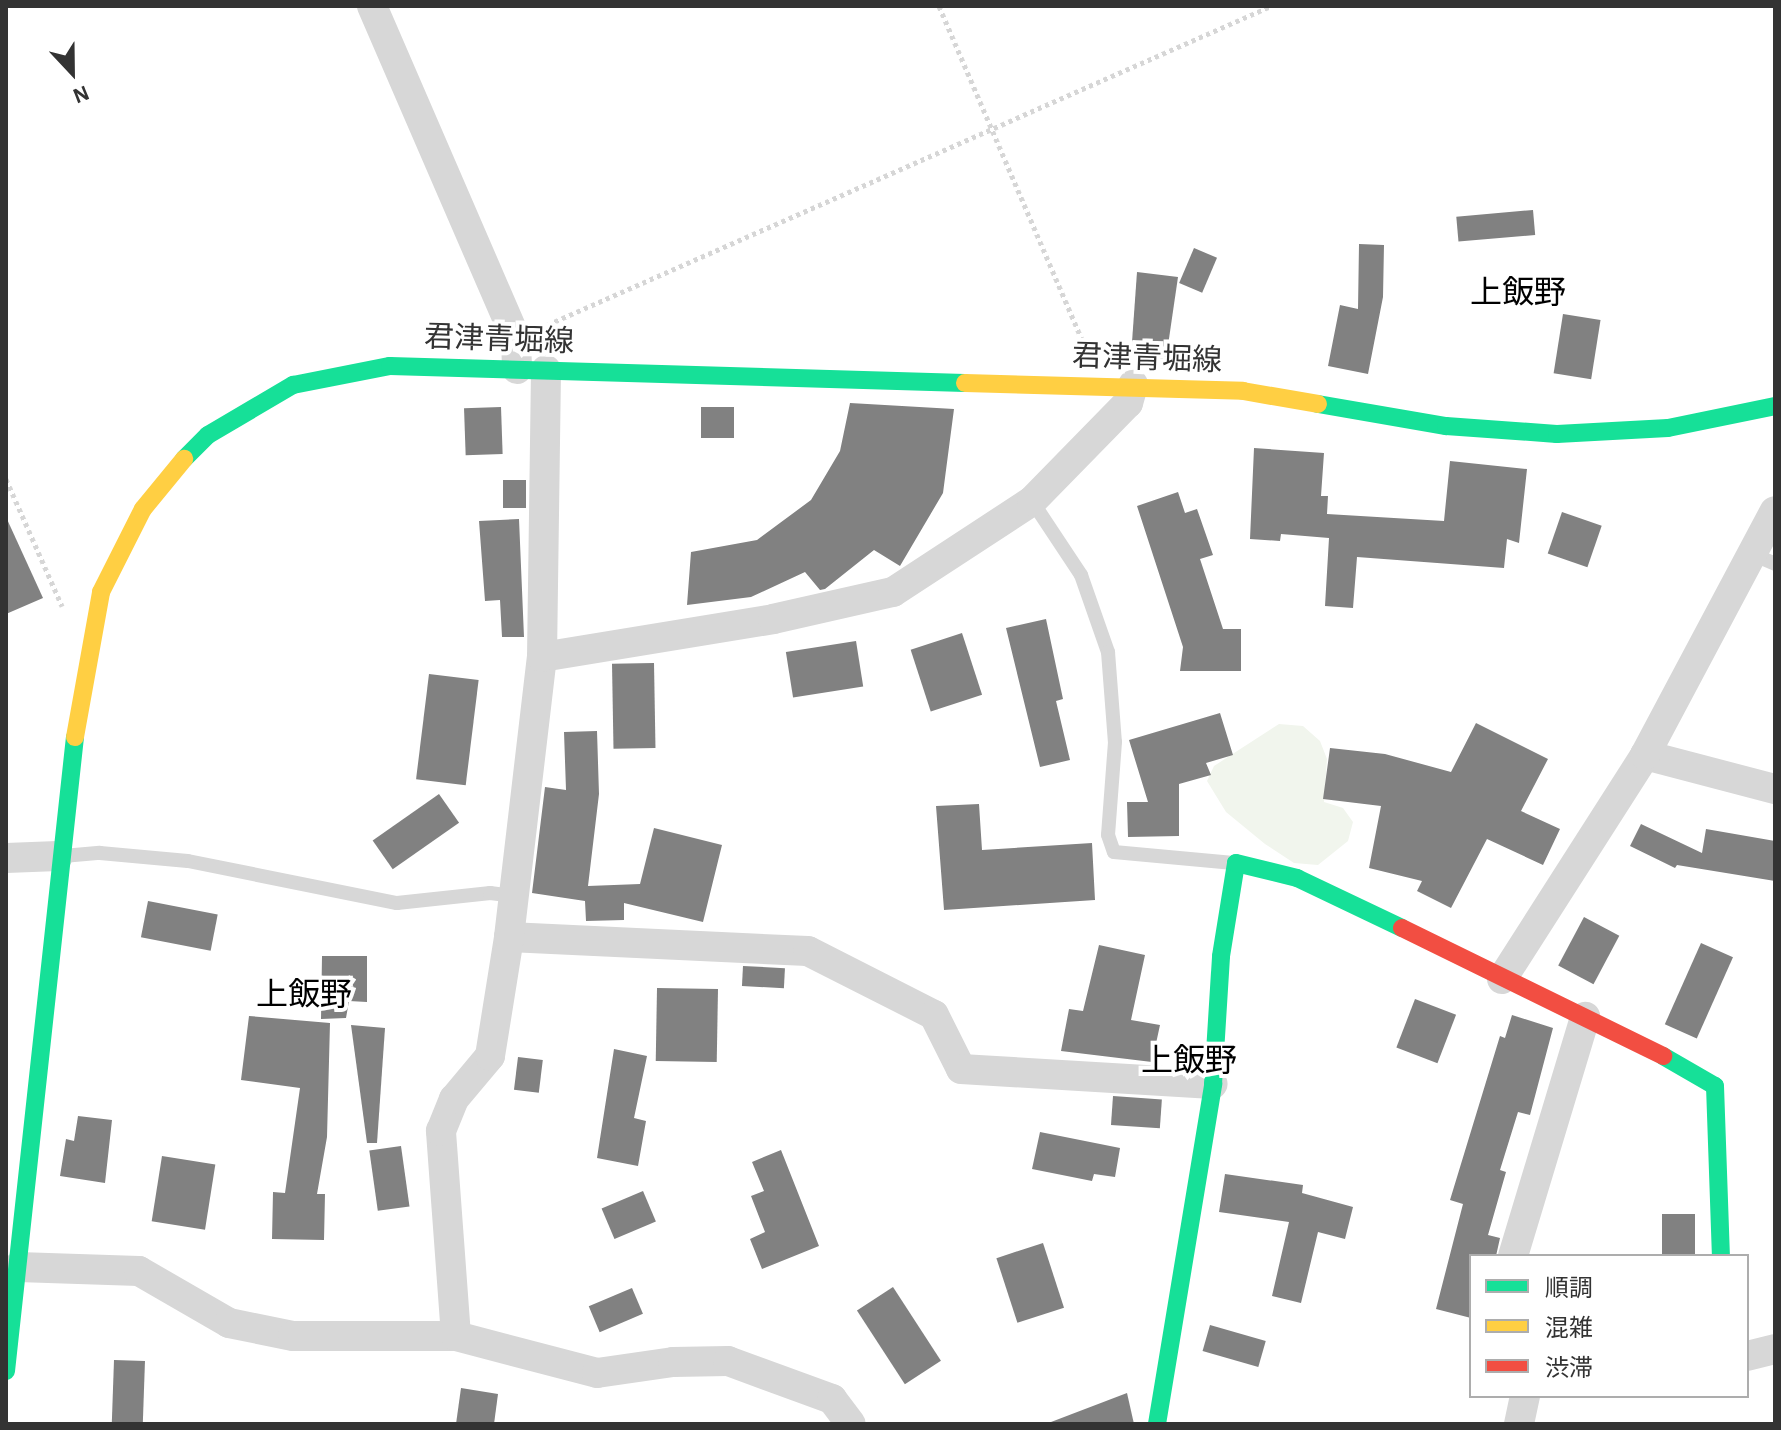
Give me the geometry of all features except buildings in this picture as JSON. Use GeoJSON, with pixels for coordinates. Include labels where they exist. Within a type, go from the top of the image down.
{"type":"FeatureCollection","features":[{"type":"Feature","properties":{"kind":"main road","name":"君津青堀線"},"geometry":{"type":"LineString","coordinates":[[6,1371],[58,856],[88,644],[101,592],[143,509],[208,435],[249,407],[293,385],[340,372],[390,366],[1243,391],[1446,426],[1557,434],[1668,428],[1775,406]]}},
{"type":"Feature","properties":{"kind":"main road"},"geometry":{"type":"LineString","coordinates":[[1157,1424],[1213,1084],[1221,956],[1236,863],[1297,878],[1694,1069],[1715,1086],[1721,1254]]}},
{"type":"Feature","properties":{"kind":"street"},"geometry":{"type":"LineString","coordinates":[[372,6],[531,369],[542,657],[509,937],[490,1056],[454,1099],[441,1131],[456,1336]]}},
{"type":"Feature","properties":{"kind":"street"},"geometry":{"type":"LineString","coordinates":[[542,657],[773,619],[893,592],[1032,501],[1128,403],[1120,385]]}},
{"type":"Feature","properties":{"kind":"street"},"geometry":{"type":"LineString","coordinates":[[1502,979],[1645,755],[1763,559],[1775,511]]}},
{"type":"Feature","properties":{"kind":"street"},"geometry":{"type":"LineString","coordinates":[[1645,755],[1775,789]]}},
{"type":"Feature","properties":{"kind":"street"},"geometry":{"type":"LineString","coordinates":[[6,858],[58,856]]}},
{"type":"Feature","properties":{"kind":"street"},"geometry":{"type":"LineString","coordinates":[[509,937],[808,951],[934,1015],[961,1069],[1213,1084]]}},
{"type":"Feature","properties":{"kind":"street"},"geometry":{"type":"LineString","coordinates":[[1514,1254],[1585,1017]]}},
{"type":"Feature","properties":{"kind":"street"},"geometry":{"type":"LineString","coordinates":[[18,1267],[139,1271],[229,1323],[293,1336],[456,1336],[597,1373],[673,1362],[728,1361],[832,1399],[851,1424]]}},
{"type":"Feature","properties":{"kind":"street"},"geometry":{"type":"LineString","coordinates":[[1749,1356],[1775,1349]]}},
{"type":"Feature","properties":{"kind":"street"},"geometry":{"type":"LineString","coordinates":[[1519,1424],[1525,1398]]}},
{"type":"Feature","properties":{"kind":"lane"},"geometry":{"type":"LineString","coordinates":[[1032,501],[1081,575],[1108,652],[1115,742],[1108,835],[1114,852],[1236,863]]}},
{"type":"Feature","properties":{"kind":"lane"},"geometry":{"type":"LineString","coordinates":[[58,856],[148,855],[292,879],[397,903],[490,893],[514,896]]}},
{"type":"Feature","properties":{"kind":"path"},"geometry":{"type":"LineString","coordinates":[[939,6],[1075,330],[1120,385]]}},
{"type":"Feature","properties":{"kind":"path"},"geometry":{"type":"LineString","coordinates":[[516,339],[1271,6]]}},
{"type":"Feature","properties":{"kind":"path"},"geometry":{"type":"LineString","coordinates":[[6,479],[63,608],[88,644]]}},
{"type":"Feature","properties":{"kind":"shaded area"},"geometry":{"type":"Polygon","coordinates":[[[1279,724],[1303,726],[1320,741],[1327,759],[1324,802],[1343,808],[1353,822],[1348,841],[1318,865],[1294,863],[1265,844],[1226,812],[1207,781],[1214,766],[1279,724]]]}},
{"type":"Feature","properties":{"kind":"traffic: fast"},"geometry":{"type":"LineString","coordinates":[[184,459],[208,435],[293,385],[390,366],[965,383]]}},
{"type":"Feature","properties":{"kind":"traffic: fast"},"geometry":{"type":"LineString","coordinates":[[1318,404],[1446,426],[1557,434],[1668,428],[1775,406]]}},
{"type":"Feature","properties":{"kind":"traffic: fast"},"geometry":{"type":"LineString","coordinates":[[6,1371],[75,737]]}},
{"type":"Feature","properties":{"kind":"traffic: fast"},"geometry":{"type":"LineString","coordinates":[[1157,1424],[1213,1084],[1221,956],[1236,863],[1297,878],[1402,928]]}},
{"type":"Feature","properties":{"kind":"traffic: fast"},"geometry":{"type":"LineString","coordinates":[[1663,1056],[1715,1086],[1721,1254]]}},
{"type":"Feature","properties":{"kind":"traffic: slow"},"geometry":{"type":"LineString","coordinates":[[965,383],[1243,391],[1318,404]]}},
{"type":"Feature","properties":{"kind":"traffic: slow"},"geometry":{"type":"LineString","coordinates":[[75,737],[101,592],[143,509],[184,459]]}},
{"type":"Feature","properties":{"kind":"traffic: jam"},"geometry":{"type":"LineString","coordinates":[[1402,928],[1663,1056]]}},
{"type":"Feature","properties":{"kind":"district","name":"上飯野"},"geometry":{"type":"Point","coordinates":[1518,293]}},
{"type":"Feature","properties":{"kind":"district","name":"上飯野"},"geometry":{"type":"Point","coordinates":[304,995]}},
{"type":"Feature","properties":{"kind":"district","name":"上飯野"},"geometry":{"type":"Point","coordinates":[1189,1061]}}]}
